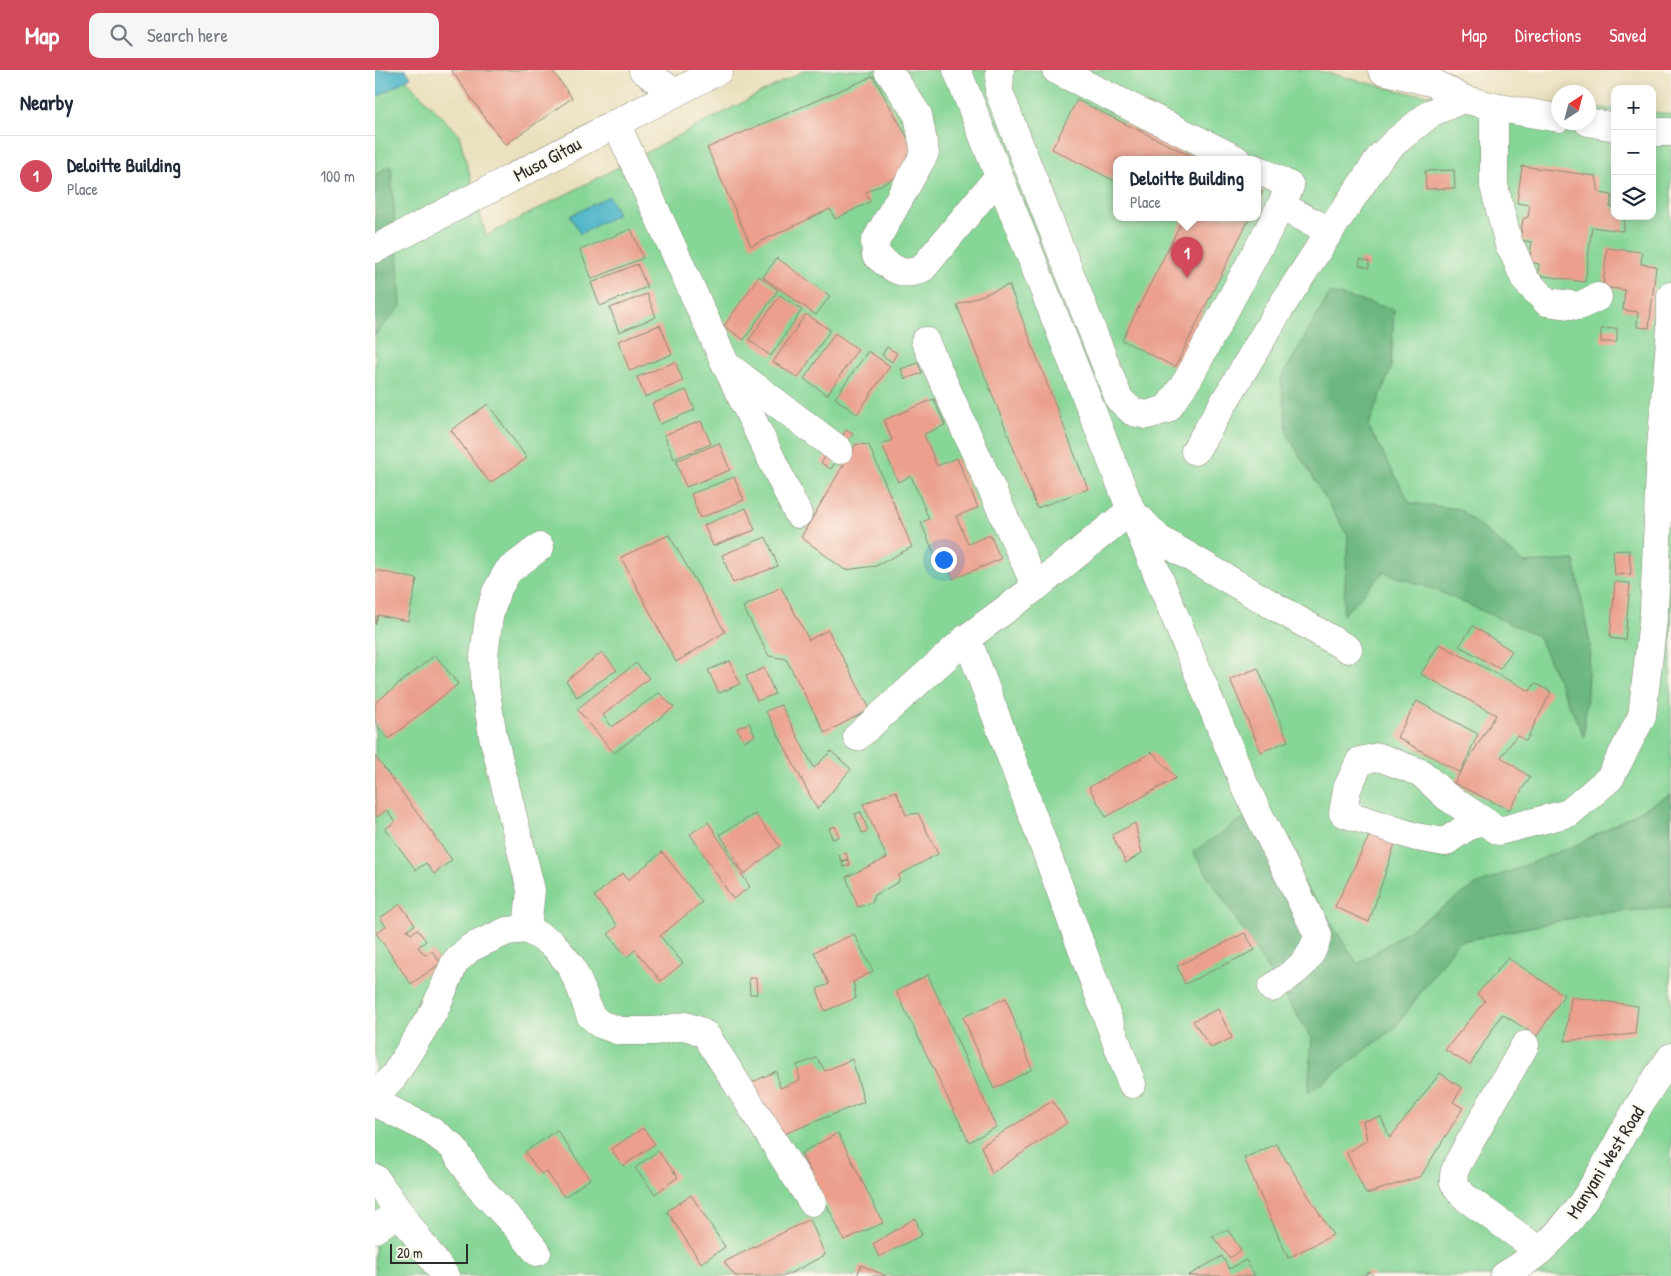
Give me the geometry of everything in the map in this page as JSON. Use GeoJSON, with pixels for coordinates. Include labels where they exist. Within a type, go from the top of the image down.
{"type":"FeatureCollection","features":[{"type":"Feature","properties":{"kind":"street"},"geometry":{"type":"LineString","coordinates":[[643,70],[675,93]]}},
{"type":"Feature","properties":{"kind":"street","name":"Musa Gitau"},"geometry":{"type":"LineString","coordinates":[[375,249],[719,70]]}},
{"type":"Feature","properties":{"kind":"street"},"geometry":{"type":"LineString","coordinates":[[888,70],[918,115],[925,153],[875,242],[876,255],[889,267],[901,272],[914,274],[923,268],[999,176]]}},
{"type":"Feature","properties":{"kind":"street"},"geometry":{"type":"LineString","coordinates":[[957,70],[1131,510],[1244,784],[1318,935],[1314,949],[1304,965],[1272,988]]}},
{"type":"Feature","properties":{"kind":"street"},"geometry":{"type":"LineString","coordinates":[[1000,70],[999,92],[1002,102],[1119,399],[1133,412],[1147,415],[1167,408],[1187,378],[1281,206],[1290,186],[1261,172]]}},
{"type":"Feature","properties":{"kind":"street"},"geometry":{"type":"LineString","coordinates":[[1056,70],[1230,156]]}},
{"type":"Feature","properties":{"kind":"street"},"geometry":{"type":"LineString","coordinates":[[1382,70],[1434,83],[1463,99],[1495,107],[1551,117]]}},
{"type":"Feature","properties":{"kind":"street"},"geometry":{"type":"LineString","coordinates":[[1195,451],[1279,310],[1380,157],[1395,142],[1431,113],[1463,99]]}},
{"type":"Feature","properties":{"kind":"street"},"geometry":{"type":"LineString","coordinates":[[1495,107],[1494,186],[1509,245],[1525,280],[1547,302],[1579,306],[1598,297]]}},
{"type":"Feature","properties":{"kind":"street"},"geometry":{"type":"LineString","coordinates":[[616,123],[726,365],[798,514]]}},
{"type":"Feature","properties":{"kind":"street"},"geometry":{"type":"LineString","coordinates":[[1596,123],[1611,126]]}},
{"type":"Feature","properties":{"kind":"street"},"geometry":{"type":"LineString","coordinates":[[1656,132],[1671,132]]}},
{"type":"Feature","properties":{"kind":"street"},"geometry":{"type":"LineString","coordinates":[[1281,206],[1330,231]]}},
{"type":"Feature","properties":{"kind":"street"},"geometry":{"type":"LineString","coordinates":[[1482,820],[1467,826],[1445,842],[1416,837],[1343,813],[1347,789],[1360,761],[1379,757],[1421,773],[1446,796],[1499,831],[1569,813],[1610,778],[1641,716],[1654,611],[1661,448],[1671,328],[1671,296]]}},
{"type":"Feature","properties":{"kind":"street"},"geometry":{"type":"LineString","coordinates":[[925,341],[1036,587]]}},
{"type":"Feature","properties":{"kind":"street"},"geometry":{"type":"LineString","coordinates":[[726,365],[839,450]]}},
{"type":"Feature","properties":{"kind":"street"},"geometry":{"type":"LineString","coordinates":[[857,737],[967,638],[1036,587],[1131,510]]}},
{"type":"Feature","properties":{"kind":"street"},"geometry":{"type":"LineString","coordinates":[[1131,510],[1159,539],[1348,649]]}},
{"type":"Feature","properties":{"kind":"street"},"geometry":{"type":"LineString","coordinates":[[527,929],[531,890],[493,736],[485,686],[484,656],[489,617],[496,592],[508,571],[540,547]]}},
{"type":"Feature","properties":{"kind":"street"},"geometry":{"type":"LineString","coordinates":[[967,638],[1131,1084]]}},
{"type":"Feature","properties":{"kind":"street"},"geometry":{"type":"LineString","coordinates":[[375,1095],[394,1076],[434,1011],[455,962],[470,948],[507,930],[527,929],[553,944],[571,966],[590,1015],[600,1024],[620,1031],[655,1031],[685,1026],[706,1035],[812,1202]]}},
{"type":"Feature","properties":{"kind":"street"},"geometry":{"type":"LineString","coordinates":[[1525,1045],[1458,1163],[1454,1171],[1453,1180],[1456,1188],[1466,1198],[1540,1251]]}},
{"type":"Feature","properties":{"kind":"street","name":"Manyani West Road"},"geometry":{"type":"LineString","coordinates":[[1505,1276],[1527,1263],[1576,1214],[1602,1174],[1630,1120],[1671,1057]]}},
{"type":"Feature","properties":{"kind":"street"},"geometry":{"type":"LineString","coordinates":[[375,1102],[430,1130],[453,1147],[478,1186],[517,1226],[537,1252]]}},
{"type":"Feature","properties":{"kind":"street"},"geometry":{"type":"LineString","coordinates":[[375,1178],[445,1276]]}},
{"type":"Feature","properties":{"kind":"street"},"geometry":{"type":"LineString","coordinates":[[375,1229],[399,1212]]}},
{"type":"Feature","properties":{"kind":"green space"},"geometry":{"type":"Polygon","coordinates":[[[375,70],[397,70],[459,135],[486,236],[805,70],[1315,70],[1409,93],[1551,104],[1551,130],[1596,130],[1596,108],[1611,109],[1611,220],[1656,220],[1656,112],[1671,114],[1671,1276],[375,1276],[375,70]]]}},
{"type":"Feature","properties":{"kind":"green space"},"geometry":{"type":"Polygon","coordinates":[[[391,165],[401,306],[375,335],[375,175],[391,165]]]}},
{"type":"Feature","properties":{"kind":"green space"},"geometry":{"type":"Polygon","coordinates":[[[1330,293],[1394,309],[1391,369],[1368,426],[1410,503],[1459,509],[1524,563],[1574,560],[1590,644],[1584,737],[1538,636],[1438,591],[1384,572],[1343,615],[1348,536],[1288,436],[1281,379],[1330,293]]]}},
{"type":"Feature","properties":{"kind":"green space"},"geometry":{"type":"Polygon","coordinates":[[[1671,794],[1671,908],[1598,913],[1457,942],[1395,1028],[1308,1093],[1312,1038],[1193,852],[1255,810],[1358,964],[1476,885],[1583,842],[1671,794]]]}},
{"type":"Feature","properties":{"kind":"water"},"geometry":{"type":"Polygon","coordinates":[[[406,70],[411,77],[375,98],[375,71],[406,70]]]}},
{"type":"Feature","properties":{"kind":"water"},"geometry":{"type":"Polygon","coordinates":[[[609,196],[618,214],[580,234],[570,216],[609,196]]]}},
{"type":"Feature","properties":{"kind":"building"},"geometry":{"type":"Polygon","coordinates":[[[451,70],[552,70],[572,98],[505,145],[451,70]]]}},
{"type":"Feature","properties":{"kind":"building"},"geometry":{"type":"Polygon","coordinates":[[[873,76],[916,153],[900,176],[866,192],[870,202],[835,219],[830,209],[751,246],[707,148],[873,76]]]}},
{"type":"Feature","properties":{"kind":"building"},"geometry":{"type":"Polygon","coordinates":[[[1077,100],[1191,156],[1113,156],[1113,180],[1052,149],[1077,100]]]}},
{"type":"Feature","properties":{"kind":"building"},"geometry":{"type":"Polygon","coordinates":[[[1522,166],[1596,176],[1599,193],[1611,195],[1611,220],[1624,220],[1623,231],[1592,227],[1585,282],[1538,275],[1539,264],[1529,262],[1532,242],[1520,240],[1523,219],[1528,217],[1530,205],[1517,203],[1522,166]]]}},
{"type":"Feature","properties":{"kind":"building"},"geometry":{"type":"Polygon","coordinates":[[[1454,170],[1455,188],[1426,189],[1425,171],[1454,170]]]}},
{"type":"Feature","properties":{"kind":"building"},"geometry":{"type":"Polygon","coordinates":[[[1182,221],[1248,221],[1175,367],[1122,340],[1182,221]]]}},
{"type":"Feature","properties":{"kind":"building"},"geometry":{"type":"Polygon","coordinates":[[[631,229],[643,258],[592,279],[580,250],[631,229]]]}},
{"type":"Feature","properties":{"kind":"building"},"geometry":{"type":"Polygon","coordinates":[[[1607,248],[1642,252],[1641,264],[1656,266],[1649,328],[1637,327],[1638,312],[1623,310],[1625,290],[1603,287],[1607,248]]]}},
{"type":"Feature","properties":{"kind":"building"},"geometry":{"type":"Polygon","coordinates":[[[777,258],[830,296],[816,315],[763,277],[777,258]]]}},
{"type":"Feature","properties":{"kind":"building"},"geometry":{"type":"Polygon","coordinates":[[[1360,259],[1369,261],[1369,268],[1359,265],[1360,259]]]}},
{"type":"Feature","properties":{"kind":"building"},"geometry":{"type":"Polygon","coordinates":[[[637,264],[647,287],[600,306],[591,283],[637,264]]]}},
{"type":"Feature","properties":{"kind":"building"},"geometry":{"type":"Polygon","coordinates":[[[759,276],[778,290],[744,340],[724,326],[759,276]]]}},
{"type":"Feature","properties":{"kind":"building"},"geometry":{"type":"Polygon","coordinates":[[[1009,285],[1088,489],[1037,508],[957,305],[1009,285]]]}},
{"type":"Feature","properties":{"kind":"building"},"geometry":{"type":"Polygon","coordinates":[[[647,294],[656,317],[619,332],[610,308],[647,294]]]}},
{"type":"Feature","properties":{"kind":"building"},"geometry":{"type":"Polygon","coordinates":[[[780,295],[802,310],[771,356],[749,340],[780,295]]]}},
{"type":"Feature","properties":{"kind":"building"},"geometry":{"type":"Polygon","coordinates":[[[806,314],[830,330],[798,378],[773,362],[806,314]]]}},
{"type":"Feature","properties":{"kind":"building"},"geometry":{"type":"Polygon","coordinates":[[[660,325],[672,354],[630,371],[618,341],[660,325]]]}},
{"type":"Feature","properties":{"kind":"building"},"geometry":{"type":"Polygon","coordinates":[[[1617,328],[1617,342],[1601,342],[1601,329],[1617,328]]]}},
{"type":"Feature","properties":{"kind":"building"},"geometry":{"type":"Polygon","coordinates":[[[835,333],[858,349],[827,395],[804,379],[835,333]]]}},
{"type":"Feature","properties":{"kind":"building"},"geometry":{"type":"Polygon","coordinates":[[[887,347],[897,353],[892,362],[882,355],[887,347]]]}},
{"type":"Feature","properties":{"kind":"building"},"geometry":{"type":"Polygon","coordinates":[[[868,351],[890,366],[857,414],[835,398],[868,351]]]}},
{"type":"Feature","properties":{"kind":"building"},"geometry":{"type":"Polygon","coordinates":[[[675,362],[683,381],[645,397],[637,377],[675,362]]]}},
{"type":"Feature","properties":{"kind":"building"},"geometry":{"type":"Polygon","coordinates":[[[918,363],[922,373],[905,379],[901,369],[918,363]]]}},
{"type":"Feature","properties":{"kind":"building"},"geometry":{"type":"Polygon","coordinates":[[[686,390],[695,410],[660,424],[652,404],[686,390]]]}},
{"type":"Feature","properties":{"kind":"building"},"geometry":{"type":"Polygon","coordinates":[[[934,399],[945,425],[924,434],[937,466],[957,458],[978,508],[956,516],[968,544],[990,535],[1001,559],[953,579],[943,555],[936,558],[921,523],[929,519],[911,476],[898,482],[882,444],[892,440],[884,420],[934,399]]]}},
{"type":"Feature","properties":{"kind":"building"},"geometry":{"type":"Polygon","coordinates":[[[488,404],[527,458],[490,483],[451,430],[488,404]]]}},
{"type":"Feature","properties":{"kind":"building"},"geometry":{"type":"Polygon","coordinates":[[[701,421],[711,444],[674,459],[664,435],[701,421]]]}},
{"type":"Feature","properties":{"kind":"building"},"geometry":{"type":"Polygon","coordinates":[[[846,430],[853,434],[847,442],[841,438],[846,430]]]}},
{"type":"Feature","properties":{"kind":"building"},"geometry":{"type":"Polygon","coordinates":[[[719,443],[730,470],[686,487],[676,461],[719,443]]]}},
{"type":"Feature","properties":{"kind":"building"},"geometry":{"type":"Polygon","coordinates":[[[856,444],[869,445],[912,547],[876,566],[845,570],[801,537],[856,444]]]}},
{"type":"Feature","properties":{"kind":"building"},"geometry":{"type":"Polygon","coordinates":[[[830,450],[839,456],[831,469],[821,463],[830,450]]]}},
{"type":"Feature","properties":{"kind":"building"},"geometry":{"type":"Polygon","coordinates":[[[734,477],[744,500],[700,518],[691,494],[734,477]]]}},
{"type":"Feature","properties":{"kind":"building"},"geometry":{"type":"Polygon","coordinates":[[[746,508],[755,530],[713,546],[704,525],[746,508]]]}},
{"type":"Feature","properties":{"kind":"building"},"geometry":{"type":"Polygon","coordinates":[[[669,535],[725,632],[676,662],[621,557],[669,535]]]}},
{"type":"Feature","properties":{"kind":"building"},"geometry":{"type":"Polygon","coordinates":[[[766,537],[778,566],[733,583],[722,555],[766,537]]]}},
{"type":"Feature","properties":{"kind":"building"},"geometry":{"type":"Polygon","coordinates":[[[1629,550],[1631,574],[1615,575],[1613,551],[1629,550]]]}},
{"type":"Feature","properties":{"kind":"building"},"geometry":{"type":"Polygon","coordinates":[[[375,570],[417,579],[408,621],[378,615],[375,625],[375,570]]]}},
{"type":"Feature","properties":{"kind":"building"},"geometry":{"type":"Polygon","coordinates":[[[1615,582],[1630,583],[1625,640],[1610,638],[1615,582]]]}},
{"type":"Feature","properties":{"kind":"building"},"geometry":{"type":"Polygon","coordinates":[[[781,587],[809,640],[828,630],[870,709],[825,733],[786,659],[769,656],[743,607],[781,587]]]}},
{"type":"Feature","properties":{"kind":"building"},"geometry":{"type":"Polygon","coordinates":[[[1473,626],[1512,651],[1500,669],[1459,646],[1473,626]]]}},
{"type":"Feature","properties":{"kind":"building"},"geometry":{"type":"Polygon","coordinates":[[[1439,644],[1530,691],[1535,683],[1551,692],[1526,741],[1517,735],[1501,757],[1530,777],[1509,810],[1454,783],[1496,715],[1421,674],[1439,644]]]}},
{"type":"Feature","properties":{"kind":"building"},"geometry":{"type":"Polygon","coordinates":[[[602,652],[617,670],[577,697],[566,681],[602,652]]]}},
{"type":"Feature","properties":{"kind":"building"},"geometry":{"type":"Polygon","coordinates":[[[435,655],[458,684],[389,739],[375,723],[375,703],[435,655]]]}},
{"type":"Feature","properties":{"kind":"building"},"geometry":{"type":"Polygon","coordinates":[[[730,661],[740,684],[719,693],[708,670],[730,661]]]}},
{"type":"Feature","properties":{"kind":"building"},"geometry":{"type":"Polygon","coordinates":[[[636,663],[649,678],[603,715],[612,727],[659,693],[674,707],[614,753],[577,709],[636,663]]]}},
{"type":"Feature","properties":{"kind":"building"},"geometry":{"type":"Polygon","coordinates":[[[764,668],[775,694],[757,701],[746,676],[764,668]]]}},
{"type":"Feature","properties":{"kind":"building"},"geometry":{"type":"Polygon","coordinates":[[[1258,668],[1288,741],[1261,752],[1230,679],[1258,668]]]}},
{"type":"Feature","properties":{"kind":"building"},"geometry":{"type":"Polygon","coordinates":[[[1417,701],[1478,734],[1460,773],[1397,737],[1417,701]]]}},
{"type":"Feature","properties":{"kind":"building"},"geometry":{"type":"Polygon","coordinates":[[[781,705],[814,768],[831,751],[851,769],[817,809],[766,711],[781,705]]]}},
{"type":"Feature","properties":{"kind":"building"},"geometry":{"type":"Polygon","coordinates":[[[749,723],[755,736],[744,741],[737,728],[749,723]]]}},
{"type":"Feature","properties":{"kind":"building"},"geometry":{"type":"Polygon","coordinates":[[[1152,752],[1176,778],[1106,817],[1089,787],[1152,752]]]}},
{"type":"Feature","properties":{"kind":"building"},"geometry":{"type":"Polygon","coordinates":[[[375,756],[452,860],[434,874],[426,863],[416,870],[385,829],[395,822],[387,810],[377,817],[375,814],[375,756]]]}},
{"type":"Feature","properties":{"kind":"building"},"geometry":{"type":"Polygon","coordinates":[[[896,791],[906,815],[918,813],[938,854],[899,875],[899,882],[873,896],[873,902],[858,907],[846,877],[887,858],[863,804],[896,791]]]}},
{"type":"Feature","properties":{"kind":"building"},"geometry":{"type":"Polygon","coordinates":[[[861,812],[868,831],[862,833],[855,814],[861,812]]]}},
{"type":"Feature","properties":{"kind":"building"},"geometry":{"type":"Polygon","coordinates":[[[755,814],[780,846],[744,874],[720,834],[755,814]]]}},
{"type":"Feature","properties":{"kind":"building"},"geometry":{"type":"Polygon","coordinates":[[[708,822],[750,887],[733,899],[690,834],[708,822]]]}},
{"type":"Feature","properties":{"kind":"building"},"geometry":{"type":"Polygon","coordinates":[[[1135,823],[1142,853],[1126,863],[1112,835],[1135,823]]]}},
{"type":"Feature","properties":{"kind":"building"},"geometry":{"type":"Polygon","coordinates":[[[835,826],[839,837],[832,839],[829,828],[835,826]]]}},
{"type":"Feature","properties":{"kind":"building"},"geometry":{"type":"Polygon","coordinates":[[[1371,832],[1395,844],[1369,922],[1335,907],[1371,832]]]}},
{"type":"Feature","properties":{"kind":"building"},"geometry":{"type":"Polygon","coordinates":[[[662,852],[702,902],[660,936],[683,963],[661,981],[635,950],[627,957],[608,934],[618,926],[594,896],[623,873],[628,880],[662,852]]]}},
{"type":"Feature","properties":{"kind":"building"},"geometry":{"type":"Polygon","coordinates":[[[846,853],[848,859],[841,861],[839,855],[846,853]]]}},
{"type":"Feature","properties":{"kind":"building"},"geometry":{"type":"Polygon","coordinates":[[[848,860],[850,865],[843,867],[842,862],[848,860]]]}},
{"type":"Feature","properties":{"kind":"building"},"geometry":{"type":"Polygon","coordinates":[[[400,904],[415,925],[407,930],[411,934],[417,929],[426,941],[418,947],[425,955],[432,951],[441,963],[411,984],[376,933],[386,926],[380,918],[400,904]]]}},
{"type":"Feature","properties":{"kind":"building"},"geometry":{"type":"Polygon","coordinates":[[[1245,933],[1255,950],[1185,984],[1177,966],[1245,933]]]}},
{"type":"Feature","properties":{"kind":"building"},"geometry":{"type":"Polygon","coordinates":[[[854,934],[873,971],[853,982],[856,998],[825,1011],[817,989],[829,984],[814,952],[854,934]]]}},
{"type":"Feature","properties":{"kind":"building"},"geometry":{"type":"Polygon","coordinates":[[[1508,958],[1564,995],[1537,1036],[1502,1014],[1470,1065],[1445,1050],[1485,1001],[1477,994],[1508,958]]]}},
{"type":"Feature","properties":{"kind":"building"},"geometry":{"type":"Polygon","coordinates":[[[928,975],[996,1127],[969,1142],[896,991],[928,975]]]}},
{"type":"Feature","properties":{"kind":"building"},"geometry":{"type":"Polygon","coordinates":[[[749,978],[756,978],[757,994],[750,994],[749,978]]]}},
{"type":"Feature","properties":{"kind":"building"},"geometry":{"type":"Polygon","coordinates":[[[1571,997],[1638,1006],[1635,1034],[1565,1041],[1571,997]]]}},
{"type":"Feature","properties":{"kind":"building"},"geometry":{"type":"Polygon","coordinates":[[[1006,998],[1032,1069],[994,1089],[963,1017],[1006,998]]]}},
{"type":"Feature","properties":{"kind":"building"},"geometry":{"type":"Polygon","coordinates":[[[1218,1009],[1232,1038],[1211,1048],[1193,1021],[1218,1009]]]}},
{"type":"Feature","properties":{"kind":"building"},"geometry":{"type":"Polygon","coordinates":[[[817,1058],[825,1071],[852,1059],[864,1102],[772,1139],[751,1083],[776,1071],[780,1088],[800,1080],[797,1065],[817,1058]]]}},
{"type":"Feature","properties":{"kind":"building"},"geometry":{"type":"Polygon","coordinates":[[[1440,1073],[1462,1088],[1453,1102],[1463,1108],[1421,1176],[1366,1194],[1347,1153],[1367,1140],[1363,1121],[1381,1117],[1390,1138],[1440,1073]]]}},
{"type":"Feature","properties":{"kind":"building"},"geometry":{"type":"Polygon","coordinates":[[[1052,1101],[1067,1123],[992,1173],[981,1146],[1052,1101]]]}},
{"type":"Feature","properties":{"kind":"building"},"geometry":{"type":"Polygon","coordinates":[[[643,1128],[655,1144],[623,1166],[611,1149],[643,1128]]]}},
{"type":"Feature","properties":{"kind":"building"},"geometry":{"type":"Polygon","coordinates":[[[557,1130],[590,1179],[564,1197],[546,1171],[541,1174],[525,1152],[557,1130]]]}},
{"type":"Feature","properties":{"kind":"building"},"geometry":{"type":"Polygon","coordinates":[[[838,1133],[883,1223],[844,1240],[801,1153],[838,1133]]]}},
{"type":"Feature","properties":{"kind":"building"},"geometry":{"type":"Polygon","coordinates":[[[1276,1144],[1333,1235],[1288,1258],[1244,1158],[1276,1144]]]}},
{"type":"Feature","properties":{"kind":"building"},"geometry":{"type":"Polygon","coordinates":[[[658,1151],[678,1177],[655,1194],[635,1168],[658,1151]]]}},
{"type":"Feature","properties":{"kind":"building"},"geometry":{"type":"Polygon","coordinates":[[[691,1195],[725,1247],[701,1263],[667,1211],[691,1195]]]}},
{"type":"Feature","properties":{"kind":"building"},"geometry":{"type":"Polygon","coordinates":[[[915,1218],[922,1235],[879,1257],[873,1244],[915,1218]]]}},
{"type":"Feature","properties":{"kind":"building"},"geometry":{"type":"Polygon","coordinates":[[[810,1219],[825,1255],[785,1276],[735,1276],[724,1262],[810,1219]]]}},
{"type":"Feature","properties":{"kind":"building"},"geometry":{"type":"Polygon","coordinates":[[[1228,1230],[1241,1250],[1230,1258],[1212,1236],[1228,1230]]]}},
{"type":"Feature","properties":{"kind":"building"},"geometry":{"type":"Polygon","coordinates":[[[1222,1256],[1229,1269],[1246,1260],[1255,1276],[1188,1276],[1222,1256]]]}},
{"type":"Feature","properties":{"kind":"building"},"geometry":{"type":"Polygon","coordinates":[[[861,1265],[886,1276],[857,1276],[861,1265]]]}},
{"type":"Feature","properties":{"kind":"building"},"geometry":{"type":"Polygon","coordinates":[[[1369,1272],[1374,1276],[1363,1276],[1369,1272]]]}},
{"type":"Feature","properties":{"kind":"place","name":"Deloitte Building"},"geometry":{"type":"Point","coordinates":[1187,278]}}]}
